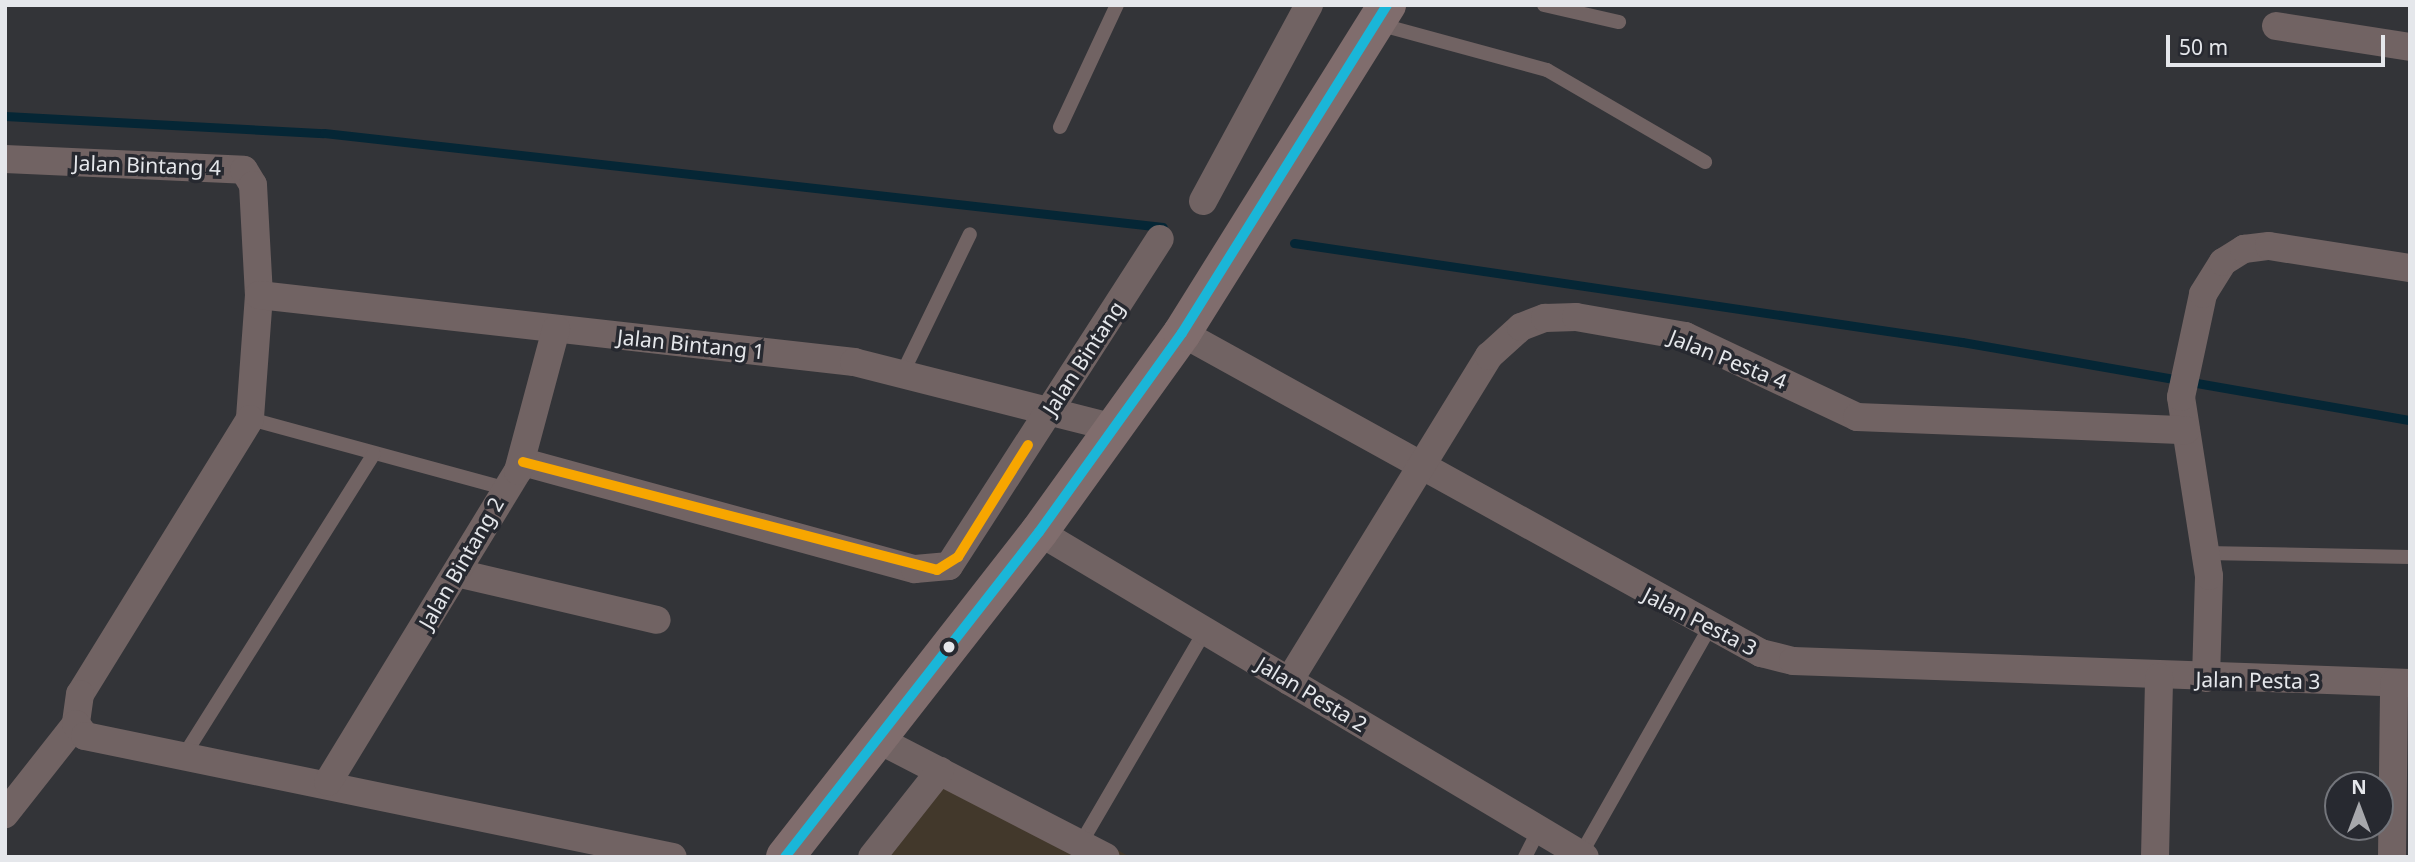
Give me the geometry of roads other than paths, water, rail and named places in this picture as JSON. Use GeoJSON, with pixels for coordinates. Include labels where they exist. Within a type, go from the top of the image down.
{"type":"FeatureCollection","features":[{"type":"Feature","properties":{"kind":"street"},"geometry":{"type":"LineString","coordinates":[[1203,201],[1309,5]]}},
{"type":"Feature","properties":{"kind":"street"},"geometry":{"type":"LineString","coordinates":[[785,857],[1039,532],[1115,428],[1182,333],[1382,14]]}},
{"type":"Feature","properties":{"kind":"street"},"geometry":{"type":"LineString","coordinates":[[2276,26],[2410,47]]}},
{"type":"Feature","properties":{"kind":"street","name":"Jalan Bintang 4"},"geometry":{"type":"LineString","coordinates":[[5,159],[244,170],[253,185],[259,295]]}},
{"type":"Feature","properties":{"kind":"street","name":"Jalan Bintang"},"geometry":{"type":"LineString","coordinates":[[523,462],[937,570],[958,557],[1160,239]]}},
{"type":"Feature","properties":{"kind":"street"},"geometry":{"type":"LineString","coordinates":[[2206,678],[2205,552],[2181,397],[2186,362],[2203,294],[2223,262],[2244,249],[2269,246],[2410,268]]}},
{"type":"Feature","properties":{"kind":"street"},"geometry":{"type":"LineString","coordinates":[[5,814],[76,724],[80,694],[250,419],[259,295]]}},
{"type":"Feature","properties":{"kind":"street","name":"Jalan Bintang 1"},"geometry":{"type":"LineString","coordinates":[[259,295],[903,372],[1115,428]]}},
{"type":"Feature","properties":{"kind":"street","name":"Jalan Pesta 4"},"geometry":{"type":"LineString","coordinates":[[1289,681],[1489,356],[1521,327],[1545,318],[1602,320],[1685,337],[1857,416],[2186,430]]}},
{"type":"Feature","properties":{"kind":"street","name":"Jalan Bintang 2"},"geometry":{"type":"LineString","coordinates":[[328,782],[457,573],[504,488],[523,462],[556,329]]}},
{"type":"Feature","properties":{"kind":"street","name":"Jalan Pesta 3"},"geometry":{"type":"LineString","coordinates":[[1182,333],[1709,629],[1793,661],[2159,677],[2402,683]]}},
{"type":"Feature","properties":{"kind":"street","name":"Jalan Pesta 2"},"geometry":{"type":"LineString","coordinates":[[1039,532],[1583,856]]}},
{"type":"Feature","properties":{"kind":"street"},"geometry":{"type":"LineString","coordinates":[[457,573],[657,620]]}},
{"type":"Feature","properties":{"kind":"street"},"geometry":{"type":"LineString","coordinates":[[2155,857],[2159,677]]}},
{"type":"Feature","properties":{"kind":"street"},"geometry":{"type":"LineString","coordinates":[[2392,857],[2402,683]]}},
{"type":"Feature","properties":{"kind":"street"},"geometry":{"type":"LineString","coordinates":[[76,724],[85,736],[183,757],[328,782],[673,857]]}},
{"type":"Feature","properties":{"kind":"street"},"geometry":{"type":"LineString","coordinates":[[879,740],[1106,857]]}},
{"type":"Feature","properties":{"kind":"street"},"geometry":{"type":"LineString","coordinates":[[872,857],[940,771]]}},
{"type":"Feature","properties":{"kind":"lane"},"geometry":{"type":"LineString","coordinates":[[1060,127],[1117,5]]}},
{"type":"Feature","properties":{"kind":"lane"},"geometry":{"type":"LineString","coordinates":[[1545,5],[1619,22]]}},
{"type":"Feature","properties":{"kind":"lane"},"geometry":{"type":"LineString","coordinates":[[1382,14],[1547,70],[1705,162]]}},
{"type":"Feature","properties":{"kind":"lane"},"geometry":{"type":"LineString","coordinates":[[903,372],[970,234]]}},
{"type":"Feature","properties":{"kind":"lane"},"geometry":{"type":"LineString","coordinates":[[250,419],[504,488]]}},
{"type":"Feature","properties":{"kind":"lane"},"geometry":{"type":"LineString","coordinates":[[183,757],[374,454]]}},
{"type":"Feature","properties":{"kind":"lane"},"geometry":{"type":"LineString","coordinates":[[2205,552],[2410,557]]}},
{"type":"Feature","properties":{"kind":"lane"},"geometry":{"type":"LineString","coordinates":[[1583,856],[1709,629]]}},
{"type":"Feature","properties":{"kind":"lane"},"geometry":{"type":"LineString","coordinates":[[1081,843],[1205,631]]}},
{"type":"Feature","properties":{"kind":"lane"},"geometry":{"type":"LineString","coordinates":[[1525,857],[1539,829]]}},
{"type":"Feature","properties":{"kind":"waterway"},"geometry":{"type":"LineString","coordinates":[[5,116],[324,133],[1163,227]]}},
{"type":"Feature","properties":{"kind":"waterway"},"geometry":{"type":"LineString","coordinates":[[1294,243],[1962,342],[2410,420]]}}]}
